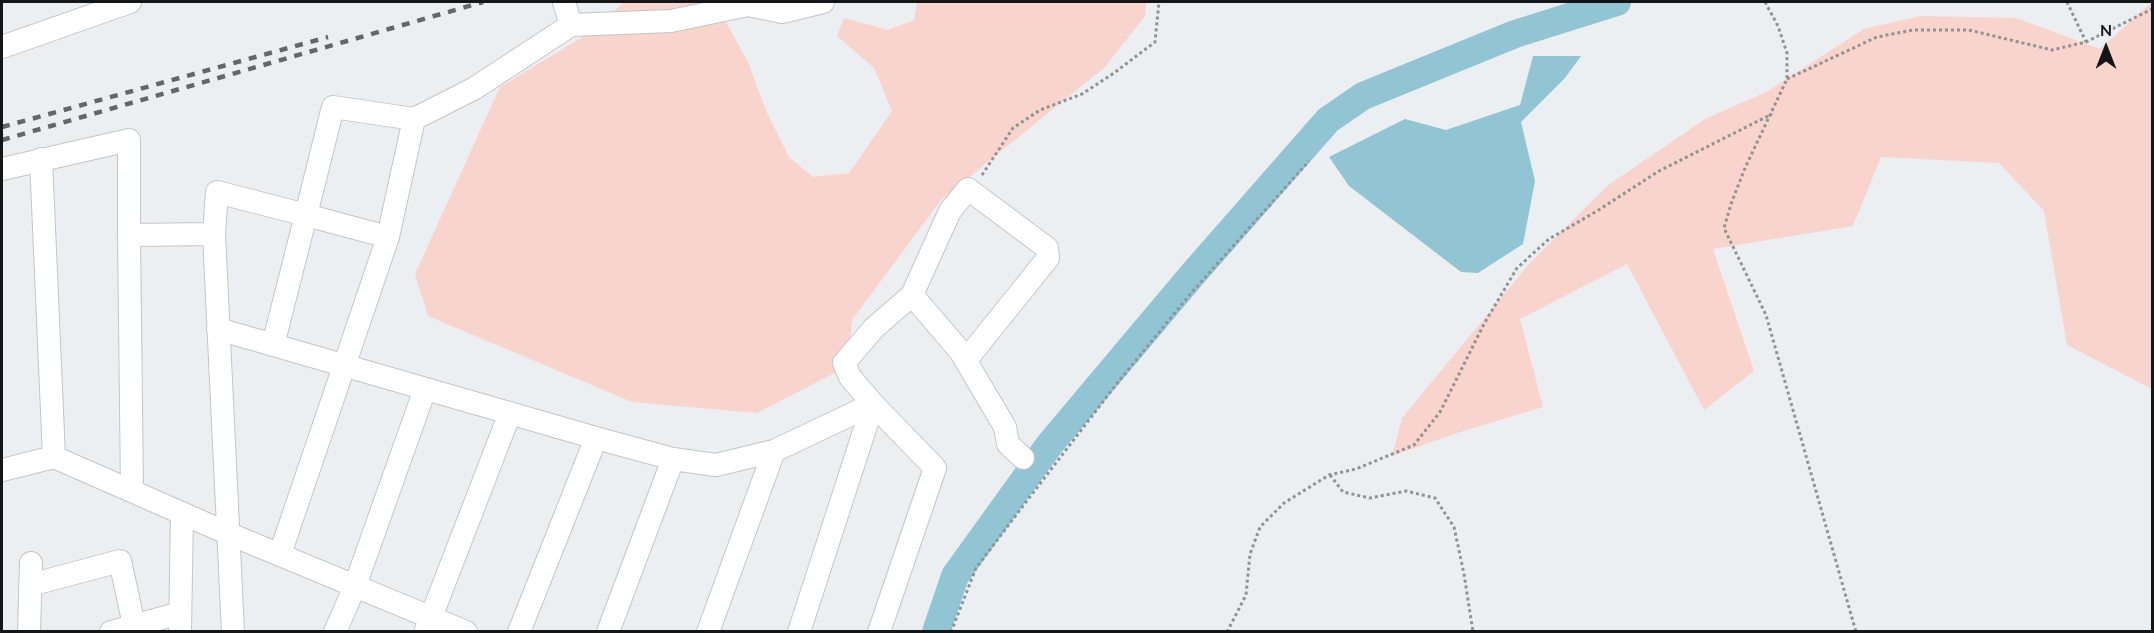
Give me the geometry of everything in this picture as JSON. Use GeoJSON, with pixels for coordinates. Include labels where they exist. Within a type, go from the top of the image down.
{"type":"FeatureCollection","features":[{"type":"Feature","properties":{"kind":"street"},"geometry":{"type":"LineString","coordinates":[[2,47],[130,2]]}},
{"type":"Feature","properties":{"kind":"street"},"geometry":{"type":"LineString","coordinates":[[564,2],[571,25]]}},
{"type":"Feature","properties":{"kind":"street"},"geometry":{"type":"LineString","coordinates":[[273,345],[333,107],[414,119],[475,88],[571,25],[671,21],[748,5],[782,12],[823,2]]}},
{"type":"Feature","properties":{"kind":"street"},"geometry":{"type":"LineString","coordinates":[[280,554],[388,237],[414,119]]}},
{"type":"Feature","properties":{"kind":"street"},"geometry":{"type":"LineString","coordinates":[[2,169],[129,140],[132,490]]}},
{"type":"Feature","properties":{"kind":"street"},"geometry":{"type":"LineString","coordinates":[[41,159],[54,457]]}},
{"type":"Feature","properties":{"kind":"street"},"geometry":{"type":"LineString","coordinates":[[879,632],[935,468],[873,404],[850,377],[844,363],[874,328],[912,294],[950,211],[968,189],[1047,248],[1048,258],[966,360]]}},
{"type":"Feature","properties":{"kind":"street"},"geometry":{"type":"LineString","coordinates":[[233,632],[214,234],[217,192],[388,237]]}},
{"type":"Feature","properties":{"kind":"street"},"geometry":{"type":"LineString","coordinates":[[129,236],[214,234]]}},
{"type":"Feature","properties":{"kind":"street"},"geometry":{"type":"LineString","coordinates":[[912,294],[960,351],[1005,427],[1008,444],[1023,458]]}},
{"type":"Feature","properties":{"kind":"street"},"geometry":{"type":"LineString","coordinates":[[218,329],[596,438],[674,459],[716,465],[774,451],[873,404]]}},
{"type":"Feature","properties":{"kind":"street"},"geometry":{"type":"LineString","coordinates":[[335,632],[355,586],[425,389]]}},
{"type":"Feature","properties":{"kind":"street"},"geometry":{"type":"LineString","coordinates":[[799,632],[873,404]]}},
{"type":"Feature","properties":{"kind":"street"},"geometry":{"type":"LineString","coordinates":[[428,624],[510,413]]}},
{"type":"Feature","properties":{"kind":"street"},"geometry":{"type":"LineString","coordinates":[[519,632],[596,438]]}},
{"type":"Feature","properties":{"kind":"street"},"geometry":{"type":"LineString","coordinates":[[708,632],[774,451]]}},
{"type":"Feature","properties":{"kind":"street"},"geometry":{"type":"LineString","coordinates":[[2,470],[54,457],[355,586],[428,624],[466,632]]}},
{"type":"Feature","properties":{"kind":"street"},"geometry":{"type":"LineString","coordinates":[[608,632],[674,459]]}},
{"type":"Feature","properties":{"kind":"street"},"geometry":{"type":"LineString","coordinates":[[111,632],[134,625],[180,622],[182,513]]}},
{"type":"Feature","properties":{"kind":"street"},"geometry":{"type":"LineString","coordinates":[[30,585],[120,561],[134,625]]}},
{"type":"Feature","properties":{"kind":"street"},"geometry":{"type":"LineString","coordinates":[[30,632],[31,563]]}},
{"type":"Feature","properties":{"kind":"path"},"geometry":{"type":"LineString","coordinates":[[968,189],[986,170],[1013,129],[1040,110],[1082,94],[1155,42],[1159,2]]}},
{"type":"Feature","properties":{"kind":"path"},"geometry":{"type":"LineString","coordinates":[[1765,2],[1778,26],[1787,53],[1787,79],[1745,168],[1724,228],[1766,315],[1856,632]]}},
{"type":"Feature","properties":{"kind":"path"},"geometry":{"type":"LineString","coordinates":[[2067,2],[2086,42]]}},
{"type":"Feature","properties":{"kind":"path"},"geometry":{"type":"LineString","coordinates":[[1787,79],[1877,37],[1913,30],[1969,30],[2052,50],[2086,42],[2152,9]]}},
{"type":"Feature","properties":{"kind":"path"},"geometry":{"type":"LineString","coordinates":[[1227,632],[1246,595],[1250,554],[1260,527],[1284,503],[1329,475],[1356,469],[1414,446],[1440,412],[1484,324],[1517,268],[1549,239],[1598,211],[1659,171],[1772,114]]}},
{"type":"Feature","properties":{"kind":"path"},"geometry":{"type":"LineString","coordinates":[[951,632],[976,568],[1114,386],[1192,292],[1309,161]]}},
{"type":"Feature","properties":{"kind":"path"},"geometry":{"type":"LineString","coordinates":[[1329,475],[1343,492],[1370,498],[1406,491],[1435,498],[1454,527],[1473,632]]}},
{"type":"Feature","properties":{"kind":"shaded area"},"geometry":{"type":"Polygon","coordinates":[[[625,2],[720,2],[728,26],[748,62],[767,113],[789,157],[813,177],[849,173],[892,111],[874,68],[837,36],[844,18],[888,30],[914,20],[917,2],[1146,2],[1145,16],[1105,67],[941,200],[852,320],[848,366],[757,413],[632,402],[428,316],[415,274],[500,87],[581,38],[625,2]]]}},
{"type":"Feature","properties":{"kind":"shaded area"},"geometry":{"type":"Polygon","coordinates":[[[2152,2],[2152,389],[2067,345],[2044,211],[1999,163],[1881,157],[1853,226],[1713,249],[1754,371],[1704,410],[1627,264],[1520,319],[1543,407],[1457,433],[1392,456],[1402,418],[1529,264],[1607,186],[1705,119],[1766,92],[1864,29],[1921,16],[2016,18],[2100,49],[2152,2]]]}},
{"type":"Feature","properties":{"kind":"water"},"geometry":{"type":"Polygon","coordinates":[[[1533,56],[1581,56],[1565,78],[1521,122],[1535,181],[1523,244],[1478,273],[1461,272],[1349,186],[1329,157],[1405,119],[1446,130],[1520,105],[1533,56]]]}},
{"type":"Feature","properties":{"kind":"waterway"},"geometry":{"type":"LineString","coordinates":[[936,632],[955,576],[1050,444],[1193,274],[1328,120],[1363,96],[1515,34],[1617,2]]}},
{"type":"Feature","properties":{"kind":"railway"},"geometry":{"type":"LineString","coordinates":[[2,140],[483,2]]}},
{"type":"Feature","properties":{"kind":"railway"},"geometry":{"type":"LineString","coordinates":[[2,127],[328,37]]}}]}
